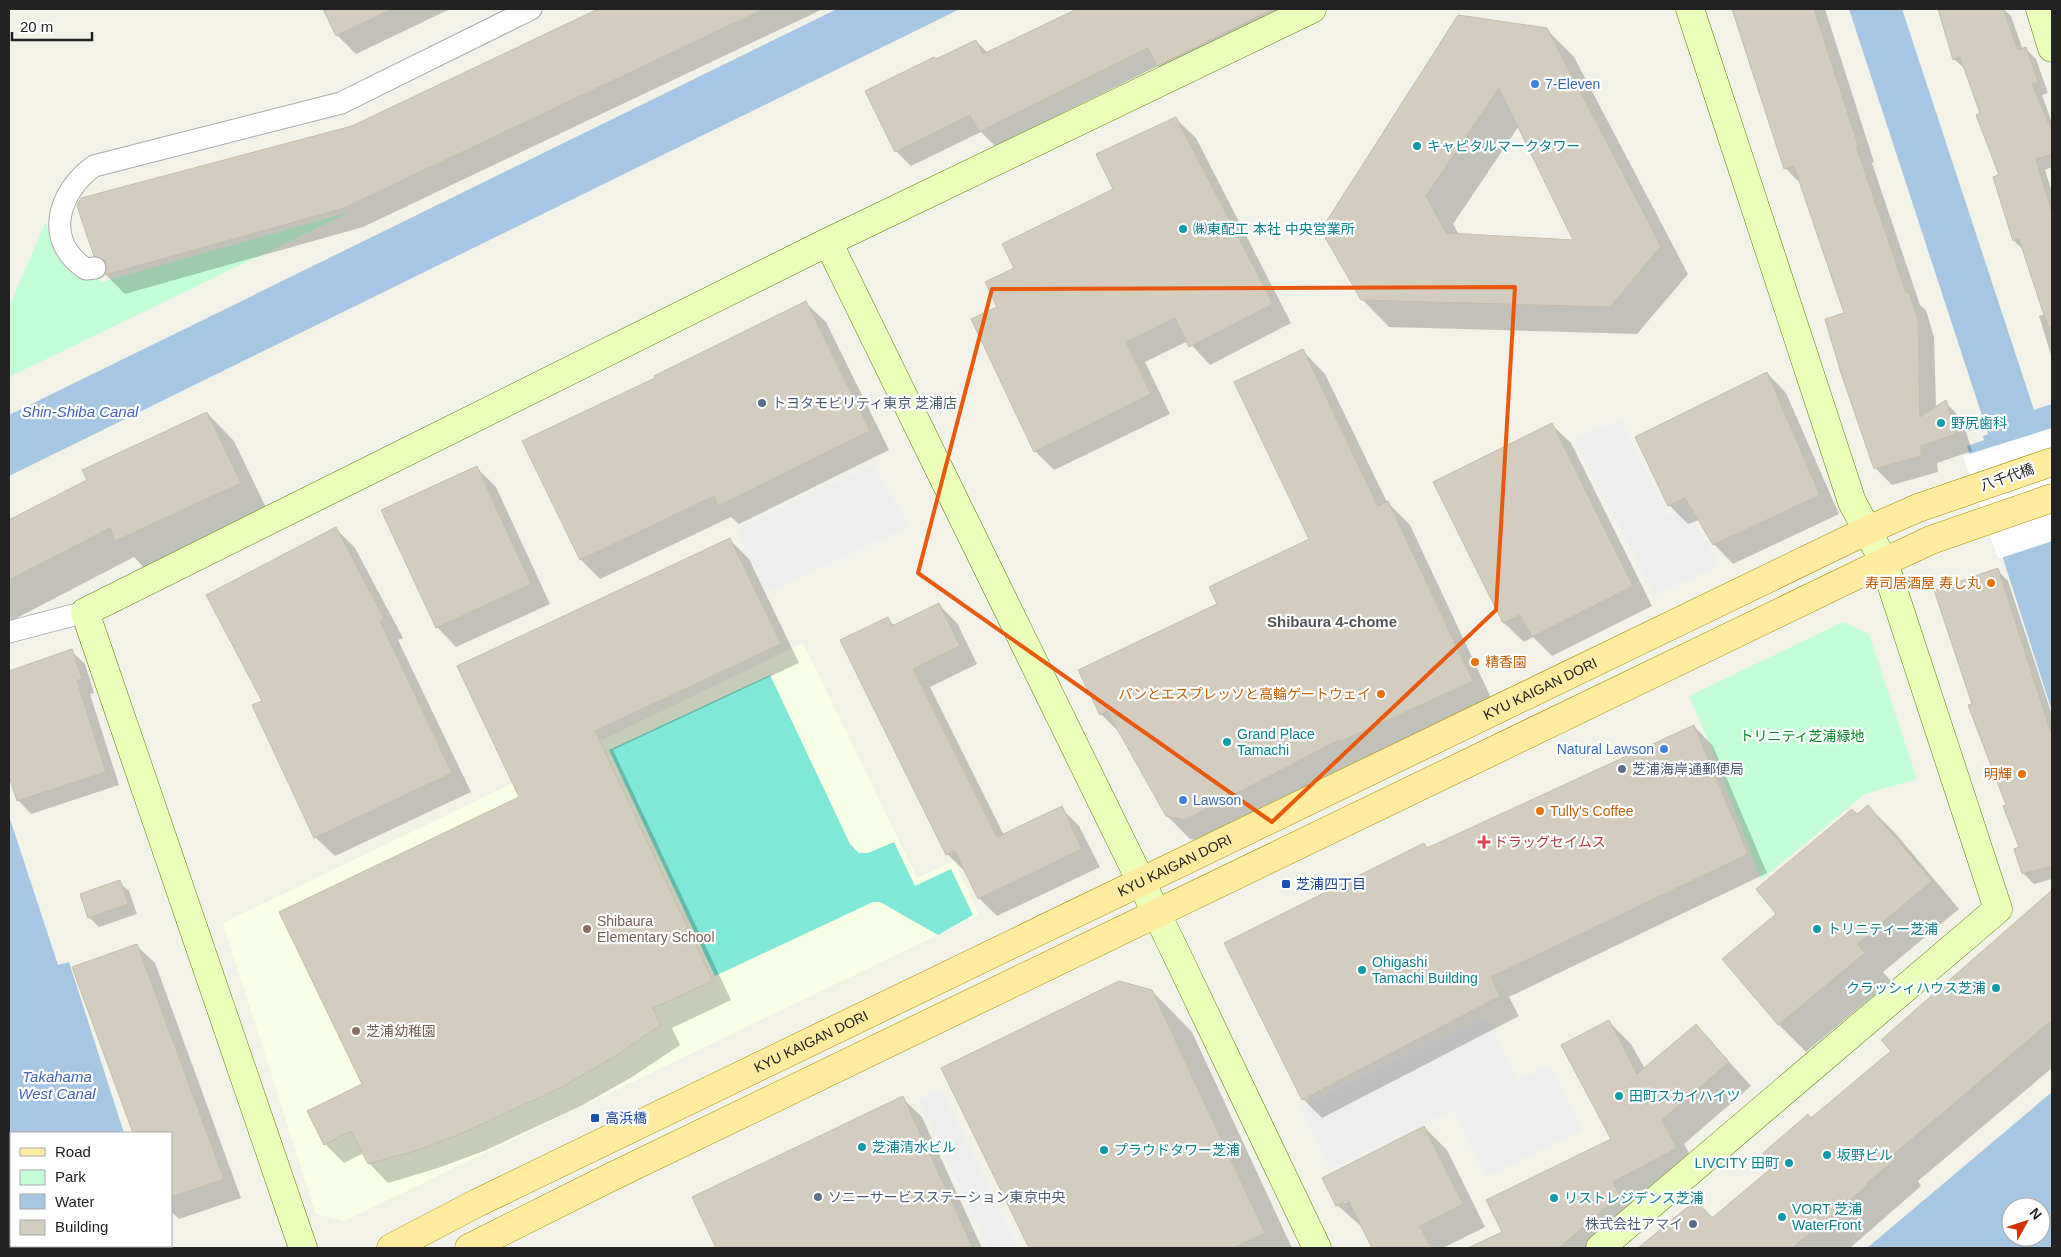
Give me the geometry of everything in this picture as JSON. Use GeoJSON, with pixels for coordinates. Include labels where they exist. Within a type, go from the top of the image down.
{"type":"FeatureCollection","features":[{"type":"Feature","properties":{"kind":"main road","name":"八千代橋"},"geometry":{"type":"LineString","coordinates":[[1962,492],[2052,462]]}},
{"type":"Feature","properties":{"kind":"main road","name":"KYU KAIGAN DORI"},"geometry":{"type":"LineString","coordinates":[[391,1248],[486,1199],[1868,530],[1918,508],[1962,492]]}},
{"type":"Feature","properties":{"kind":"main road"},"geometry":{"type":"LineString","coordinates":[[469,1248],[1884,562],[1931,540],[2052,498]]}},
{"type":"Feature","properties":{"kind":"street"},"geometry":{"type":"LineString","coordinates":[[95,268],[86,269],[72,260],[62,245],[58,221],[70,194],[82,174],[94,166],[342,103],[531,9]]}},
{"type":"Feature","properties":{"kind":"street"},"geometry":{"type":"LineString","coordinates":[[9,632],[85,612],[828,242],[1312,9]]}},
{"type":"Feature","properties":{"kind":"street"},"geometry":{"type":"LineString","coordinates":[[1600,1248],[1998,909],[1884,562],[1852,502],[1690,9]]}},
{"type":"Feature","properties":{"kind":"street"},"geometry":{"type":"LineString","coordinates":[[2040,9],[2052,48]]}},
{"type":"Feature","properties":{"kind":"street"},"geometry":{"type":"LineString","coordinates":[[828,242],[1317,1248]]}},
{"type":"Feature","properties":{"kind":"street"},"geometry":{"type":"LineString","coordinates":[[85,612],[303,1248]]}},
{"type":"Feature","properties":{"kind":"highlighted area"},"geometry":{"type":"Polygon","coordinates":[[[1515,287],[1496,610],[1272,822],[918,573],[992,289],[1515,287]]]}},
{"type":"Feature","properties":{"kind":"shaded area"},"geometry":{"type":"Polygon","coordinates":[[[1621,420],[1668,516],[1684,507],[1720,564],[1654,596],[1574,439],[1621,420]]]}},
{"type":"Feature","properties":{"kind":"shaded area"},"geometry":{"type":"Polygon","coordinates":[[[873,464],[909,526],[766,593],[736,529],[873,464]]]}},
{"type":"Feature","properties":{"kind":"shaded area","name":"Shibaura Elementary School"},"geometry":{"type":"Polygon","coordinates":[[[803,643],[917,878],[954,861],[979,915],[344,1221],[316,1214],[223,923],[803,643]]]}},
{"type":"Feature","properties":{"kind":"shaded area"},"geometry":{"type":"Polygon","coordinates":[[[770,675],[850,844],[859,853],[868,853],[894,842],[915,886],[951,869],[973,915],[938,935],[880,902],[873,902],[715,976],[609,750],[770,675]]]}},
{"type":"Feature","properties":{"kind":"shaded area"},"geometry":{"type":"Polygon","coordinates":[[[1486,1017],[1517,1081],[1550,1065],[1582,1130],[1485,1177],[1453,1110],[1330,1169],[1300,1108],[1486,1017]]]}},
{"type":"Feature","properties":{"kind":"shaded area"},"geometry":{"type":"Polygon","coordinates":[[[941,1090],[1019,1248],[989,1248],[918,1100],[941,1090]]]}},
{"type":"Feature","properties":{"kind":"green space"},"geometry":{"type":"Polygon","coordinates":[[[350,212],[9,377],[9,306],[46,222],[50,238],[61,263],[74,274],[88,276],[98,274],[101,282],[350,212]]]}},
{"type":"Feature","properties":{"kind":"green space","name":"トリニティ芝浦緑地"},"geometry":{"type":"Polygon","coordinates":[[[1843,622],[1869,634],[1917,779],[1865,794],[1761,880],[1711,747],[1689,696],[1843,622]]]}},
{"type":"Feature","properties":{"kind":"water","name":"Shin-Shiba Canal"},"geometry":{"type":"Polygon","coordinates":[[[837,9],[960,9],[9,476],[9,415],[837,9]]]}},
{"type":"Feature","properties":{"kind":"water"},"geometry":{"type":"Polygon","coordinates":[[[1849,9],[1902,9],[2034,410],[2052,404],[2052,711],[1967,446],[1984,440],[1983,436],[1988,434],[1849,9]]]}},
{"type":"Feature","properties":{"kind":"water","name":"Takahama West Canal"},"geometry":{"type":"Polygon","coordinates":[[[9,816],[58,965],[69,962],[124,1132],[10,1132],[10,1247],[157,1248],[9,1248],[9,816]]]}},
{"type":"Feature","properties":{"kind":"water"},"geometry":{"type":"Polygon","coordinates":[[[2052,1092],[2052,1248],[1867,1248],[2052,1092]]]}},
{"type":"Feature","properties":{"kind":"pier"},"geometry":{"type":"Polygon","coordinates":[[[2052,428],[2052,541],[1998,559],[1963,456],[2052,428]]]}},
{"type":"Feature","properties":{"kind":"building"},"geometry":{"type":"Polygon","coordinates":[[[323,9],[392,9],[336,36],[323,9]]]}},
{"type":"Feature","properties":{"kind":"building"},"geometry":{"type":"Polygon","coordinates":[[[598,9],[764,9],[344,208],[105,275],[107,267],[105,261],[94,256],[77,206],[81,198],[352,126],[598,9]]]}},
{"type":"Feature","properties":{"kind":"building"},"geometry":{"type":"Polygon","coordinates":[[[1077,9],[1273,9],[1157,66],[1148,48],[979,132],[970,115],[895,152],[865,91],[934,57],[936,59],[976,40],[983,54],[1077,9]]]}},
{"type":"Feature","properties":{"kind":"building"},"geometry":{"type":"Polygon","coordinates":[[[1732,9],[1814,9],[1858,145],[1856,146],[1906,293],[1909,292],[1918,319],[1920,417],[1946,400],[1956,434],[1921,446],[1921,456],[1874,469],[1841,373],[1825,319],[1844,313],[1794,166],[1784,169],[1732,9]]]}},
{"type":"Feature","properties":{"kind":"building"},"geometry":{"type":"Polygon","coordinates":[[[1938,9],[2003,9],[2018,50],[2026,47],[2038,82],[2032,84],[2052,132],[2052,154],[2036,159],[2052,214],[2052,326],[2048,327],[2019,239],[2013,241],[1993,177],[1999,175],[1976,115],[1980,113],[1960,57],[1953,60],[1938,9]]]}},
{"type":"Feature","properties":{"kind":"building","name":"キャピタルマークタワー"},"geometry":{"type":"Polygon","coordinates":[[[1458,15],[1547,28],[1661,246],[1610,307],[1361,300],[1321,230],[1458,15]],[[1499,88],[1426,196],[1446,233],[1573,240],[1499,88]]]}},
{"type":"Feature","properties":{"kind":"building"},"geometry":{"type":"Polygon","coordinates":[[[1176,117],[1273,304],[1189,347],[1175,318],[1126,342],[1151,394],[1034,452],[971,319],[997,307],[985,282],[1014,268],[1002,244],[1113,189],[1096,154],[1176,117]]]}},
{"type":"Feature","properties":{"kind":"building"},"geometry":{"type":"Polygon","coordinates":[[[806,301],[870,431],[718,506],[714,496],[580,560],[522,441],[655,378],[654,376],[806,301]]]}},
{"type":"Feature","properties":{"kind":"building"},"geometry":{"type":"Polygon","coordinates":[[[1303,349],[1378,506],[1388,501],[1473,681],[1340,742],[1339,740],[1185,820],[1166,816],[1107,711],[1100,715],[1078,670],[1217,604],[1209,587],[1309,539],[1234,382],[1303,349]]]}},
{"type":"Feature","properties":{"kind":"building"},"geometry":{"type":"Polygon","coordinates":[[[1767,372],[1820,495],[1713,545],[1685,498],[1668,506],[1635,437],[1767,372]]]}},
{"type":"Feature","properties":{"kind":"building"},"geometry":{"type":"Polygon","coordinates":[[[207,412],[241,483],[115,541],[110,528],[9,580],[9,520],[87,480],[82,470],[207,412]]]}},
{"type":"Feature","properties":{"kind":"building"},"geometry":{"type":"Polygon","coordinates":[[[1552,423],[1633,586],[1532,637],[1520,615],[1503,623],[1433,482],[1552,423]]]}},
{"type":"Feature","properties":{"kind":"building"},"geometry":{"type":"Polygon","coordinates":[[[477,466],[531,584],[436,628],[381,510],[477,466]]]}},
{"type":"Feature","properties":{"kind":"building"},"geometry":{"type":"Polygon","coordinates":[[[336,527],[384,618],[380,621],[452,773],[314,838],[252,705],[262,701],[206,595],[336,527]]]}},
{"type":"Feature","properties":{"kind":"building"},"geometry":{"type":"Polygon","coordinates":[[[730,538],[781,644],[595,731],[713,981],[653,1008],[661,1025],[612,1058],[562,1087],[465,1132],[418,1150],[368,1164],[351,1131],[324,1145],[307,1111],[362,1084],[279,912],[519,797],[457,666],[730,538]]]}},
{"type":"Feature","properties":{"kind":"building"},"geometry":{"type":"Polygon","coordinates":[[[1998,568],[2052,736],[2052,866],[2022,874],[2014,849],[2019,847],[2003,806],[2006,805],[1968,705],[1972,704],[1934,590],[1998,568]]]}},
{"type":"Feature","properties":{"kind":"building"},"geometry":{"type":"Polygon","coordinates":[[[939,603],[960,646],[913,669],[997,837],[1062,806],[1082,849],[978,899],[955,851],[946,855],[840,640],[888,617],[892,626],[939,603]]]}},
{"type":"Feature","properties":{"kind":"building"},"geometry":{"type":"Polygon","coordinates":[[[72,649],[82,679],[77,681],[106,772],[17,801],[9,776],[9,671],[72,649]]]}},
{"type":"Feature","properties":{"kind":"building"},"geometry":{"type":"Polygon","coordinates":[[[1694,725],[1748,854],[1491,977],[1500,996],[1302,1100],[1224,943],[1424,843],[1427,848],[1694,725]]]}},
{"type":"Feature","properties":{"kind":"building","name":"トリニティー芝浦"},"geometry":{"type":"Polygon","coordinates":[[[1868,805],[1932,881],[1857,944],[1865,953],[1778,1025],[1722,959],[1776,914],[1756,889],[1852,809],[1857,814],[1868,805]]]}},
{"type":"Feature","properties":{"kind":"building"},"geometry":{"type":"Polygon","coordinates":[[[120,880],[128,904],[88,918],[80,894],[120,880]]]}},
{"type":"Feature","properties":{"kind":"building"},"geometry":{"type":"Polygon","coordinates":[[[2052,890],[2052,1020],[1893,1155],[1896,1159],[1867,1183],[1868,1185],[1792,1248],[1638,1248],[1696,1200],[1712,1218],[1774,1166],[1763,1153],[1808,1114],[1811,1118],[1891,1051],[1881,1040],[2052,890]]]}},
{"type":"Feature","properties":{"kind":"building"},"geometry":{"type":"Polygon","coordinates":[[[137,944],[224,1179],[172,1197],[172,1132],[133,1132],[72,967],[137,944]]]}},
{"type":"Feature","properties":{"kind":"building","name":"プラウドタワー芝浦"},"geometry":{"type":"Polygon","coordinates":[[[1119,981],[1152,990],[1265,1233],[1233,1248],[1029,1248],[941,1068],[1119,981]]]}},
{"type":"Feature","properties":{"kind":"building"},"geometry":{"type":"Polygon","coordinates":[[[1609,1020],[1637,1074],[1696,1024],[1729,1062],[1662,1120],[1677,1148],[1613,1182],[1620,1195],[1559,1248],[1468,1248],[1502,1232],[1486,1200],[1611,1139],[1561,1045],[1609,1020]]]}},
{"type":"Feature","properties":{"kind":"building","name":"芝浦清水ビル"},"geometry":{"type":"Polygon","coordinates":[[[903,1096],[973,1248],[716,1248],[692,1197],[903,1096]]]}},
{"type":"Feature","properties":{"kind":"building"},"geometry":{"type":"Polygon","coordinates":[[[1424,1126],[1463,1204],[1420,1226],[1431,1248],[1372,1248],[1348,1200],[1336,1206],[1322,1178],[1424,1126]]]}},
{"type":"Feature","properties":{"kind":"place","name":"7-Eleven"},"geometry":{"type":"Point","coordinates":[1535,84]}},
{"type":"Feature","properties":{"kind":"place","name":"キャピタルマークタワー"},"geometry":{"type":"Point","coordinates":[1417,146]}},
{"type":"Feature","properties":{"kind":"place","name":"㈱東配工 本社 中央営業所"},"geometry":{"type":"Point","coordinates":[1183,229]}},
{"type":"Feature","properties":{"kind":"place","name":"トヨタモビリティ東京 芝浦店"},"geometry":{"type":"Point","coordinates":[762,403]}},
{"type":"Feature","properties":{"kind":"place","name":"野尻歯科"},"geometry":{"type":"Point","coordinates":[1941,423]}},
{"type":"Feature","properties":{"kind":"place","name":"寿司居酒屋 寿し丸"},"geometry":{"type":"Point","coordinates":[1991,583]}},
{"type":"Feature","properties":{"kind":"place","name":"精香園"},"geometry":{"type":"Point","coordinates":[1475,662]}},
{"type":"Feature","properties":{"kind":"place","name":"パンとエスプレッソと高輪ゲートウェイ"},"geometry":{"type":"Point","coordinates":[1381,694]}},
{"type":"Feature","properties":{"kind":"place","name":"Grand Place Tamachi"},"geometry":{"type":"Point","coordinates":[1227,742]}},
{"type":"Feature","properties":{"kind":"place","name":"Natural Lawson"},"geometry":{"type":"Point","coordinates":[1664,749]}},
{"type":"Feature","properties":{"kind":"place","name":"芝浦海岸通郵便局"},"geometry":{"type":"Point","coordinates":[1622,769]}},
{"type":"Feature","properties":{"kind":"place","name":"明輝"},"geometry":{"type":"Point","coordinates":[2022,774]}},
{"type":"Feature","properties":{"kind":"place","name":"Lawson"},"geometry":{"type":"Point","coordinates":[1183,800]}},
{"type":"Feature","properties":{"kind":"place","name":"Tully's Coffee"},"geometry":{"type":"Point","coordinates":[1540,811]}},
{"type":"Feature","properties":{"kind":"place","name":"ドラッグセイムス"},"geometry":{"type":"Point","coordinates":[1484,842]}},
{"type":"Feature","properties":{"kind":"place","name":"芝浦四丁目"},"geometry":{"type":"Point","coordinates":[1286,884]}},
{"type":"Feature","properties":{"kind":"place","name":"Shibaura Elementary School"},"geometry":{"type":"Point","coordinates":[587,929]}},
{"type":"Feature","properties":{"kind":"place","name":"トリニティー芝浦"},"geometry":{"type":"Point","coordinates":[1817,929]}},
{"type":"Feature","properties":{"kind":"place","name":"Ohigashi Tamachi Building"},"geometry":{"type":"Point","coordinates":[1362,970]}},
{"type":"Feature","properties":{"kind":"place","name":"クラッシィハウス芝浦"},"geometry":{"type":"Point","coordinates":[1996,988]}},
{"type":"Feature","properties":{"kind":"place","name":"芝浦幼稚園"},"geometry":{"type":"Point","coordinates":[356,1031]}},
{"type":"Feature","properties":{"kind":"place","name":"田町スカイハイツ"},"geometry":{"type":"Point","coordinates":[1619,1096]}},
{"type":"Feature","properties":{"kind":"place","name":"高浜橋"},"geometry":{"type":"Point","coordinates":[595,1118]}},
{"type":"Feature","properties":{"kind":"place","name":"芝浦清水ビル"},"geometry":{"type":"Point","coordinates":[862,1147]}},
{"type":"Feature","properties":{"kind":"place","name":"プラウドタワー芝浦"},"geometry":{"type":"Point","coordinates":[1104,1150]}},
{"type":"Feature","properties":{"kind":"place","name":"坂野ビル"},"geometry":{"type":"Point","coordinates":[1827,1155]}},
{"type":"Feature","properties":{"kind":"place","name":"LIVCITY 田町"},"geometry":{"type":"Point","coordinates":[1789,1163]}},
{"type":"Feature","properties":{"kind":"place","name":"ソニーサービスステーション東京中央"},"geometry":{"type":"Point","coordinates":[818,1197]}},
{"type":"Feature","properties":{"kind":"place","name":"リストレジデンス芝浦"},"geometry":{"type":"Point","coordinates":[1554,1198]}},
{"type":"Feature","properties":{"kind":"place","name":"VORT 芝浦 WaterFront"},"geometry":{"type":"Point","coordinates":[1782,1217]}},
{"type":"Feature","properties":{"kind":"place","name":"株式会社アマイ"},"geometry":{"type":"Point","coordinates":[1693,1224]}},
{"type":"Feature","properties":{"kind":"district","name":"Shibaura 4-chome"},"geometry":{"type":"Point","coordinates":[1332,621]}}]}
